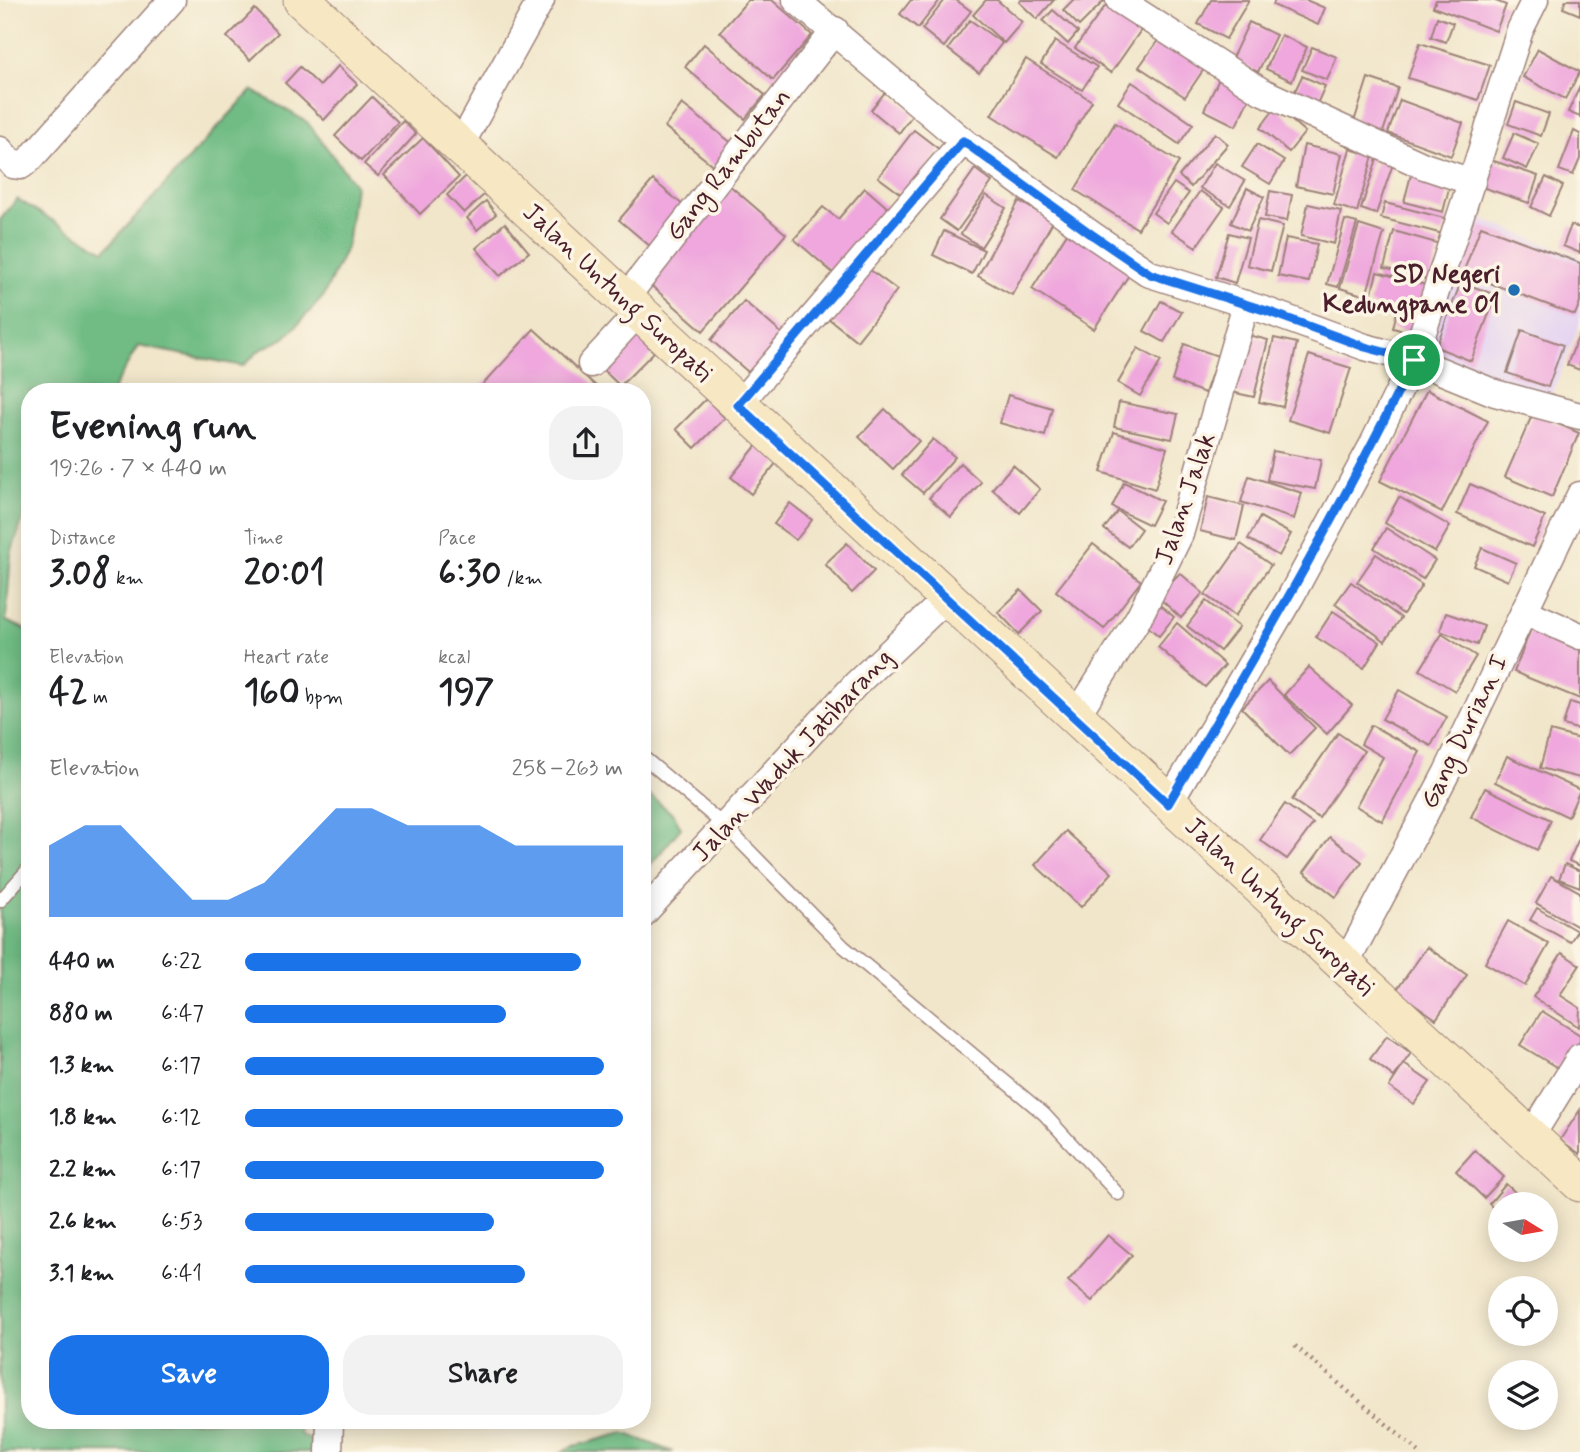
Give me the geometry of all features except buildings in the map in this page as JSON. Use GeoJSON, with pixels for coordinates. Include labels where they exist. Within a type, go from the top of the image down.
{"type":"FeatureCollection","features":[{"type":"Feature","properties":{"kind":"main road","name":"Jalan Untung Suropati"},"geometry":{"type":"LineString","coordinates":[[302,0],[946,599],[1580,1183]]}},
{"type":"Feature","properties":{"kind":"street"},"geometry":{"type":"LineString","coordinates":[[0,150],[13,165],[21,166],[31,158],[172,0]]}},
{"type":"Feature","properties":{"kind":"street"},"geometry":{"type":"LineString","coordinates":[[460,146],[541,0]]}},
{"type":"Feature","properties":{"kind":"street"},"geometry":{"type":"LineString","coordinates":[[796,0],[835,30],[963,141],[1150,274],[1246,304],[1365,347],[1414,360],[1494,393],[1580,416]]}},
{"type":"Feature","properties":{"kind":"street"},"geometry":{"type":"LineString","coordinates":[[1119,0],[1261,91],[1424,166],[1472,182]]}},
{"type":"Feature","properties":{"kind":"street"},"geometry":{"type":"LineString","coordinates":[[1168,804],[1291,596],[1372,446],[1414,360],[1520,30],[1535,0]]}},
{"type":"Feature","properties":{"kind":"street","name":"Gang Rambutan"},"geometry":{"type":"LineString","coordinates":[[591,364],[835,30]]}},
{"type":"Feature","properties":{"kind":"street"},"geometry":{"type":"LineString","coordinates":[[738,405],[963,141]]}},
{"type":"Feature","properties":{"kind":"street","name":"Jalan Jalak"},"geometry":{"type":"LineString","coordinates":[[1075,718],[1139,617],[1180,534],[1246,304]]}},
{"type":"Feature","properties":{"kind":"street","name":"Gang Durian I"},"geometry":{"type":"LineString","coordinates":[[1344,967],[1447,772],[1580,495]]}},
{"type":"Feature","properties":{"kind":"street","name":"Jalan Waduk Jatibarang"},"geometry":{"type":"LineString","coordinates":[[651,906],[856,684],[946,599]]}},
{"type":"Feature","properties":{"kind":"street"},"geometry":{"type":"LineString","coordinates":[[1524,611],[1580,636]]}},
{"type":"Feature","properties":{"kind":"street"},"geometry":{"type":"LineString","coordinates":[[1530,1138],[1580,1057]]}},
{"type":"Feature","properties":{"kind":"street"},"geometry":{"type":"LineString","coordinates":[[328,1452],[329,1429]]}},
{"type":"Feature","properties":{"kind":"lane"},"geometry":{"type":"LineString","coordinates":[[651,764],[726,827],[843,946],[1044,1114],[1118,1194]]}},
{"type":"Feature","properties":{"kind":"lane"},"geometry":{"type":"LineString","coordinates":[[0,901],[21,877]]}},
{"type":"Feature","properties":{"kind":"path"},"geometry":{"type":"LineString","coordinates":[[1295,1346],[1419,1452]]}},
{"type":"Feature","properties":{"kind":"shaded area","name":"SD Negeri Kedungpane 01"},"geometry":{"type":"Polygon","coordinates":[[[1476,217],[1580,257],[1580,323],[1551,398],[1425,350],[1476,217]]]}},
{"type":"Feature","properties":{"kind":"green space"},"geometry":{"type":"Polygon","coordinates":[[[252,90],[307,122],[355,185],[347,246],[323,297],[285,338],[261,349],[243,366],[138,346],[116,383],[21,383],[21,524],[11,554],[6,621],[21,627],[21,1429],[301,1429],[300,1434],[330,1452],[0,1452],[0,220],[17,199],[104,251],[252,90]]]}},
{"type":"Feature","properties":{"kind":"green space"},"geometry":{"type":"Polygon","coordinates":[[[651,796],[674,815],[681,828],[651,864],[651,796]]]}},
{"type":"Feature","properties":{"kind":"green space"},"geometry":{"type":"Polygon","coordinates":[[[624,1433],[673,1452],[561,1452],[570,1447],[624,1433]]]}},
{"type":"Feature","properties":{"kind":"place","name":"SD Negeri Kedungpane 01"},"geometry":{"type":"Point","coordinates":[1514,290]}},
{"type":"Feature","properties":{"kind":"route"},"geometry":{"type":"LineString","coordinates":[[963,141],[1150,274],[1267,311],[1365,347],[1414,360],[1372,446],[1291,596],[1168,804],[738,405],[963,141]]}}]}
